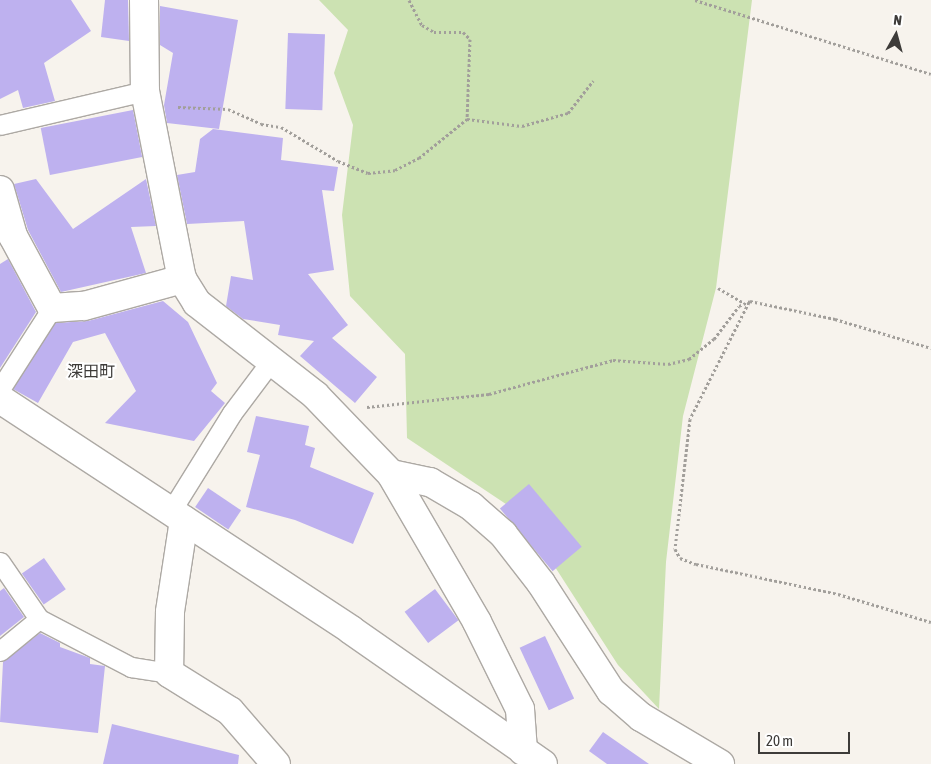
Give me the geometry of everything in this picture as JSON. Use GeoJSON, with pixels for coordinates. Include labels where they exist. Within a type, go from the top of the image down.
{"type":"FeatureCollection","features":[{"type":"Feature","properties":{"kind":"street"},"geometry":{"type":"LineString","coordinates":[[144,0],[146,97],[182,279],[197,302],[333,412],[391,474],[478,622],[520,709],[533,758]]}},
{"type":"Feature","properties":{"kind":"street"},"geometry":{"type":"LineString","coordinates":[[0,190],[7,241],[52,308],[84,306],[182,279]]}},
{"type":"Feature","properties":{"kind":"street"},"geometry":{"type":"LineString","coordinates":[[0,400],[464,707],[533,758]]}},
{"type":"Feature","properties":{"kind":"street"},"geometry":{"type":"LineString","coordinates":[[391,474],[430,482],[470,506],[503,534],[542,583],[611,691],[641,717],[720,764]]}},
{"type":"Feature","properties":{"kind":"street"},"geometry":{"type":"LineString","coordinates":[[178,516],[170,612],[169,673],[230,711],[276,764]]}},
{"type":"Feature","properties":{"kind":"lane"},"geometry":{"type":"LineString","coordinates":[[0,125],[146,97]]}},
{"type":"Feature","properties":{"kind":"lane"},"geometry":{"type":"LineString","coordinates":[[0,389],[52,308]]}},
{"type":"Feature","properties":{"kind":"lane"},"geometry":{"type":"LineString","coordinates":[[178,516],[232,412],[271,361]]}},
{"type":"Feature","properties":{"kind":"lane"},"geometry":{"type":"LineString","coordinates":[[0,562],[38,618],[132,666],[169,673]]}},
{"type":"Feature","properties":{"kind":"lane"},"geometry":{"type":"LineString","coordinates":[[0,650],[38,618]]}},
{"type":"Feature","properties":{"kind":"path"},"geometry":{"type":"LineString","coordinates":[[410,0],[422,25],[434,32],[463,32],[470,39],[467,119]]}},
{"type":"Feature","properties":{"kind":"path"},"geometry":{"type":"LineString","coordinates":[[695,0],[931,74]]}},
{"type":"Feature","properties":{"kind":"path"},"geometry":{"type":"LineString","coordinates":[[146,97],[228,108],[261,124],[281,127],[338,161],[368,173],[395,170],[419,158],[467,119],[522,126],[543,122],[568,113],[593,81]]}},
{"type":"Feature","properties":{"kind":"path"},"geometry":{"type":"LineString","coordinates":[[718,288],[744,303]]}},
{"type":"Feature","properties":{"kind":"path"},"geometry":{"type":"LineString","coordinates":[[750,301],[690,419],[674,549],[680,558],[696,564],[838,594],[931,622]]}},
{"type":"Feature","properties":{"kind":"path"},"geometry":{"type":"LineString","coordinates":[[333,412],[489,394],[613,360],[675,363],[689,359],[714,339],[744,303],[750,301],[772,303],[931,348]]}},
{"type":"Feature","properties":{"kind":"green space"},"geometry":{"type":"Polygon","coordinates":[[[319,0],[752,0],[716,288],[683,416],[666,562],[659,709],[618,665],[521,514],[407,438],[405,354],[350,296],[342,215],[353,125],[334,73],[348,30],[319,0]]]}},
{"type":"Feature","properties":{"kind":"building"},"geometry":{"type":"Polygon","coordinates":[[[0,0],[71,0],[91,31],[44,63],[55,101],[23,108],[18,90],[0,99],[0,0]]]}},
{"type":"Feature","properties":{"kind":"building"},"geometry":{"type":"Polygon","coordinates":[[[105,0],[128,0],[129,41],[101,37],[105,0]]]}},
{"type":"Feature","properties":{"kind":"building"},"geometry":{"type":"Polygon","coordinates":[[[160,6],[238,20],[219,129],[167,123],[164,105],[173,53],[160,45],[160,6]]]}},
{"type":"Feature","properties":{"kind":"building"},"geometry":{"type":"Polygon","coordinates":[[[288,33],[325,34],[322,110],[285,109],[288,33]]]}},
{"type":"Feature","properties":{"kind":"building"},"geometry":{"type":"Polygon","coordinates":[[[133,110],[142,157],[50,175],[41,128],[133,110]]]}},
{"type":"Feature","properties":{"kind":"building"},"geometry":{"type":"Polygon","coordinates":[[[213,129],[283,138],[281,160],[338,167],[334,191],[322,190],[334,270],[308,274],[348,325],[332,338],[377,377],[355,403],[300,356],[314,341],[278,335],[280,325],[243,319],[226,306],[231,276],[253,280],[244,221],[187,224],[177,175],[195,172],[200,139],[213,129]]]}},
{"type":"Feature","properties":{"kind":"building"},"geometry":{"type":"Polygon","coordinates":[[[36,179],[73,229],[146,179],[156,226],[131,227],[146,273],[61,292],[28,230],[14,184],[36,179]]]}},
{"type":"Feature","properties":{"kind":"building"},"geometry":{"type":"Polygon","coordinates":[[[8,259],[36,312],[0,368],[0,264],[8,259]]]}},
{"type":"Feature","properties":{"kind":"building"},"geometry":{"type":"Polygon","coordinates":[[[163,301],[188,322],[217,383],[211,391],[225,403],[194,441],[105,423],[136,391],[105,333],[73,342],[38,403],[13,389],[55,323],[88,321],[163,301]]]}},
{"type":"Feature","properties":{"kind":"building"},"geometry":{"type":"Polygon","coordinates":[[[256,416],[309,426],[305,445],[315,448],[310,467],[374,493],[353,544],[295,520],[246,507],[260,455],[247,452],[256,416]]]}},
{"type":"Feature","properties":{"kind":"building"},"geometry":{"type":"Polygon","coordinates":[[[529,484],[582,547],[553,571],[500,508],[529,484]]]}},
{"type":"Feature","properties":{"kind":"building"},"geometry":{"type":"Polygon","coordinates":[[[208,488],[241,510],[228,529],[195,507],[208,488]]]}},
{"type":"Feature","properties":{"kind":"building"},"geometry":{"type":"Polygon","coordinates":[[[44,558],[66,589],[44,605],[22,573],[44,558]]]}},
{"type":"Feature","properties":{"kind":"building"},"geometry":{"type":"Polygon","coordinates":[[[4,588],[24,617],[0,636],[0,591],[4,588]]]}},
{"type":"Feature","properties":{"kind":"building"},"geometry":{"type":"Polygon","coordinates":[[[435,589],[458,620],[428,643],[405,612],[435,589]]]}},
{"type":"Feature","properties":{"kind":"building"},"geometry":{"type":"Polygon","coordinates":[[[40,633],[60,643],[60,647],[90,658],[90,664],[105,666],[98,733],[0,722],[3,662],[40,633]]]}},
{"type":"Feature","properties":{"kind":"building"},"geometry":{"type":"Polygon","coordinates":[[[545,636],[574,699],[549,710],[520,648],[545,636]]]}},
{"type":"Feature","properties":{"kind":"building"},"geometry":{"type":"Polygon","coordinates":[[[112,724],[239,755],[238,764],[103,764],[112,724]]]}},
{"type":"Feature","properties":{"kind":"building"},"geometry":{"type":"Polygon","coordinates":[[[603,732],[649,764],[607,764],[589,751],[603,732]]]}},
{"type":"Feature","properties":{"kind":"district","name":"深田町"},"geometry":{"type":"Point","coordinates":[91,371]}}]}
